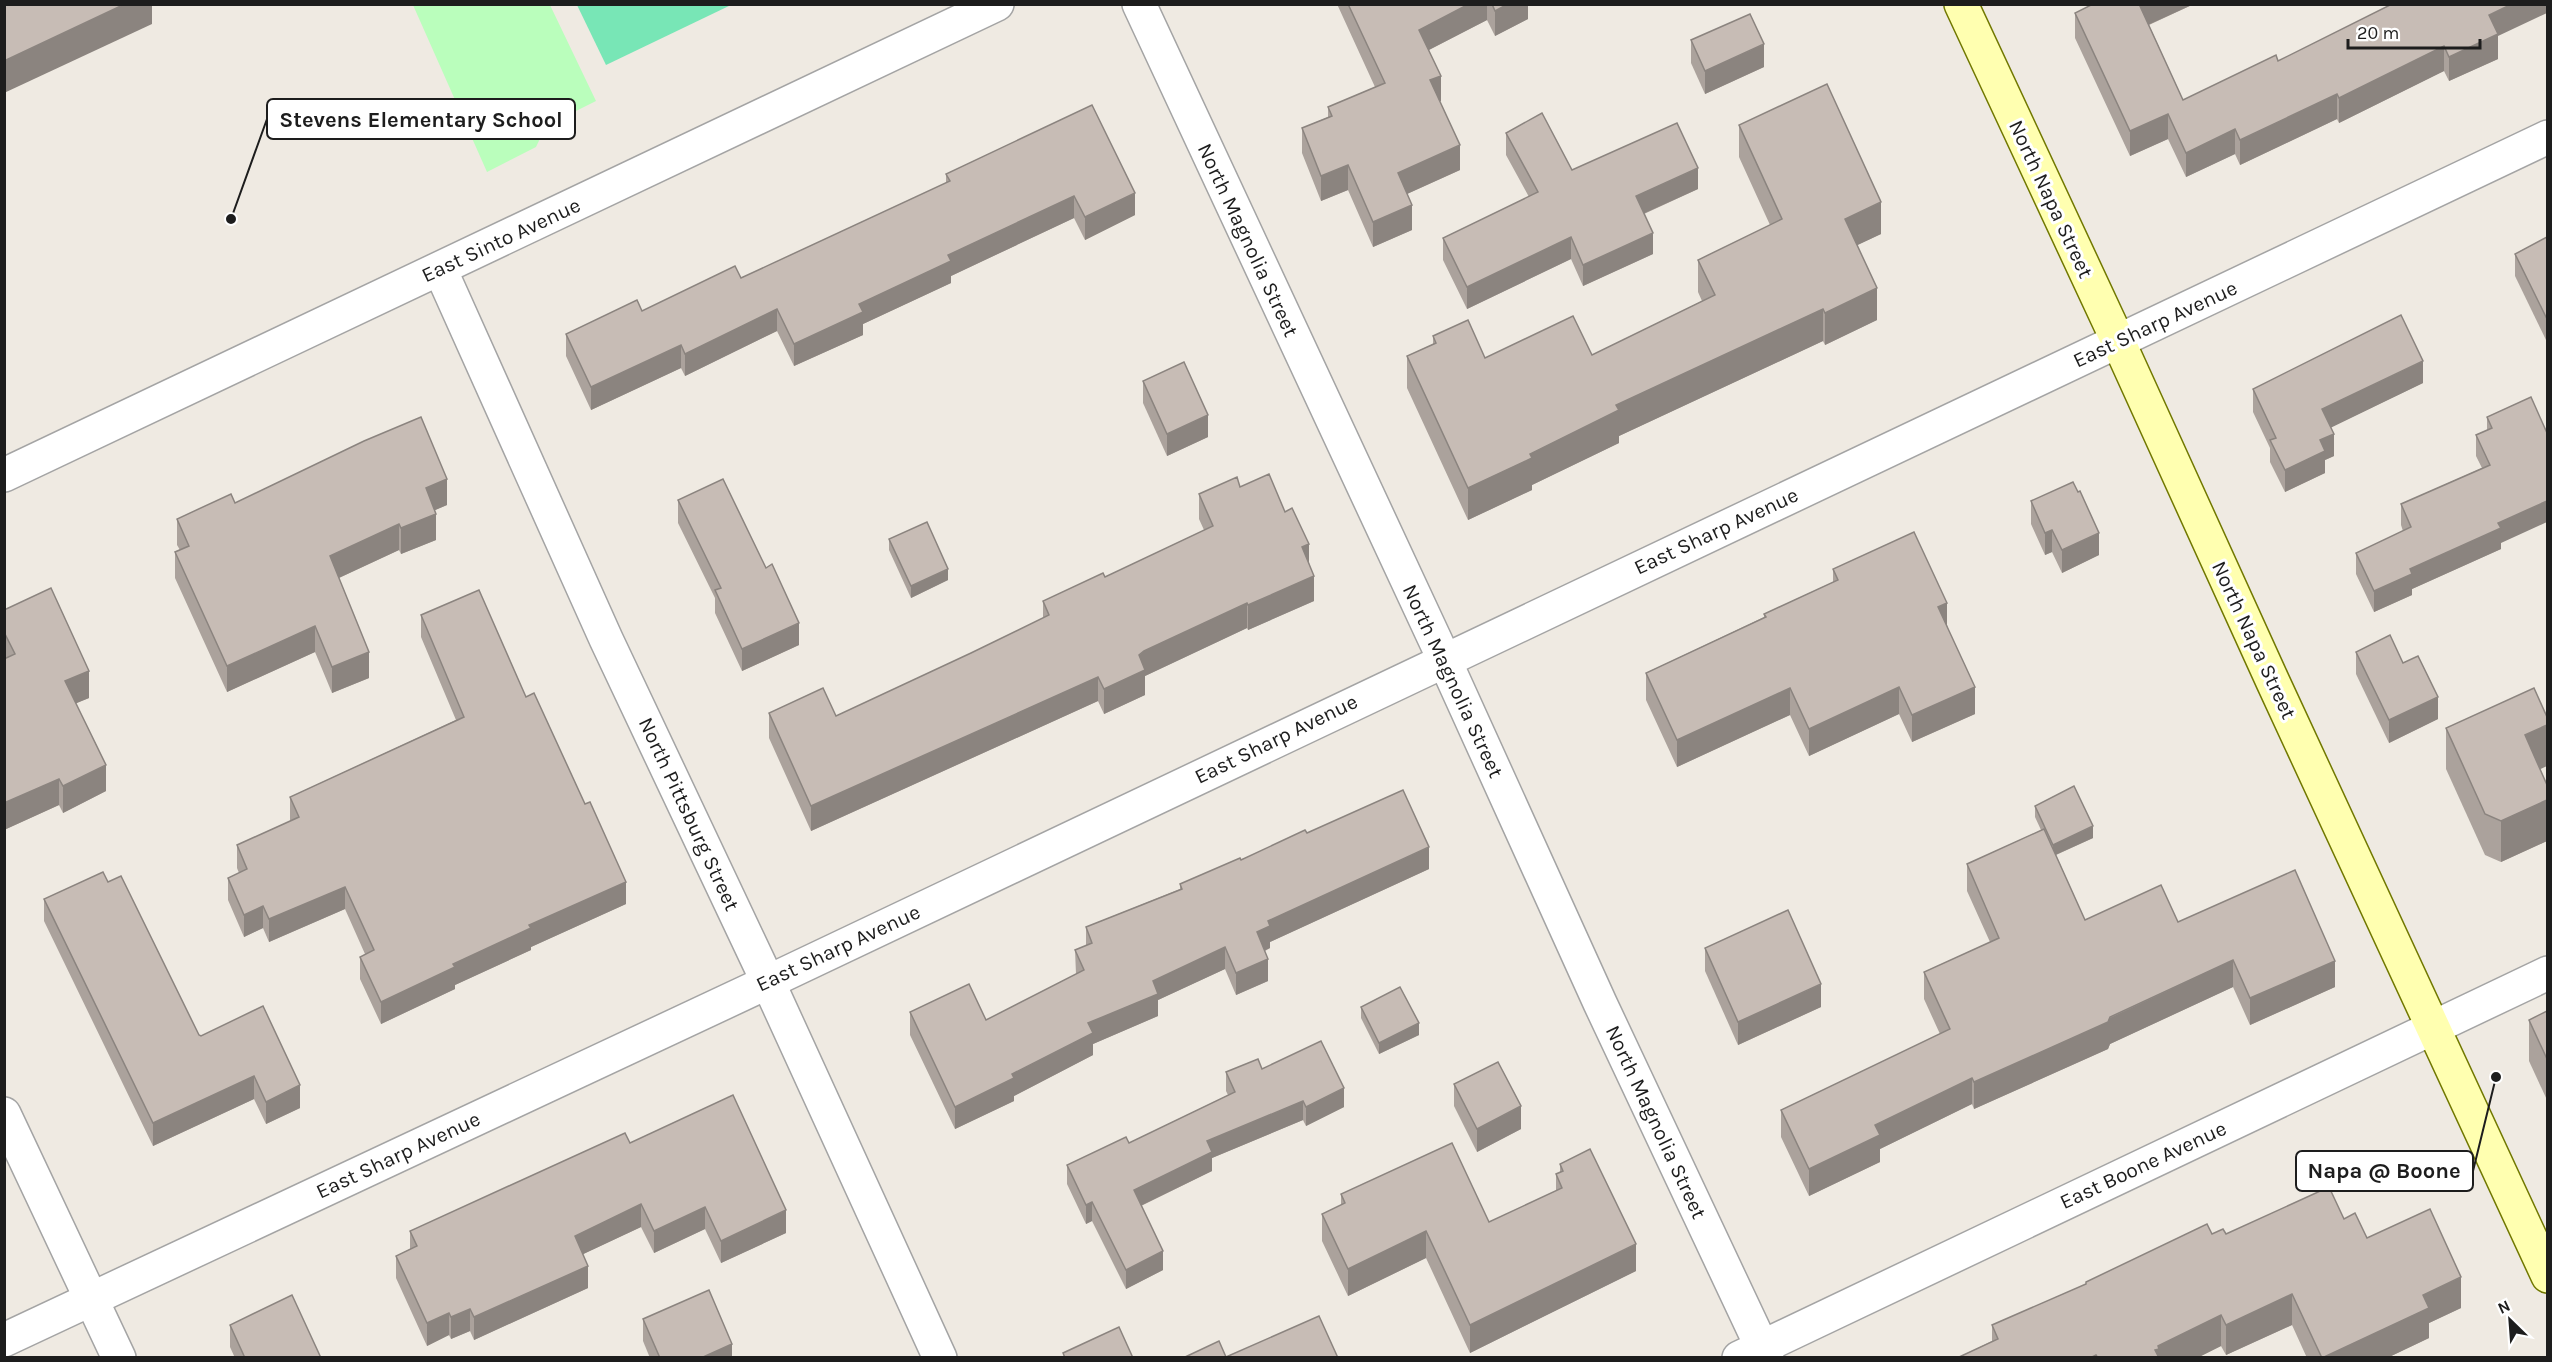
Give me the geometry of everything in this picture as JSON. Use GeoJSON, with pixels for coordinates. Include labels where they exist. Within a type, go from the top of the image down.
{"type":"FeatureCollection","features":[{"type":"Feature","properties":{"kind":"main road","name":"North Napa Street"},"geometry":{"type":"LineString","coordinates":[[1960,4],[2118,341],[2547,1276]]}},
{"type":"Feature","properties":{"kind":"street","name":"East Sinto Avenue"},"geometry":{"type":"LineString","coordinates":[[4,475],[997,4]]}},
{"type":"Feature","properties":{"kind":"street","name":"North Magnolia Street"},"geometry":{"type":"LineString","coordinates":[[1139,4],[1444,659],[1756,1354]]}},
{"type":"Feature","properties":{"kind":"street","name":"East Sharp Avenue"},"geometry":{"type":"LineString","coordinates":[[4,1340],[768,981],[2547,137]]}},
{"type":"Feature","properties":{"kind":"street","name":"North Pittsburg Street"},"geometry":{"type":"LineString","coordinates":[[440,269],[606,639],[768,981],[940,1358]]}},
{"type":"Feature","properties":{"kind":"street","name":"East Boone Avenue"},"geometry":{"type":"LineString","coordinates":[[1756,1354],[2547,973]]}},
{"type":"Feature","properties":{"kind":"street"},"geometry":{"type":"LineString","coordinates":[[4,1114],[119,1358]]}},
{"type":"Feature","properties":{"kind":"green space"},"geometry":{"type":"Polygon","coordinates":[[[413,5],[550,5],[596,101],[546,126],[536,147],[487,172],[413,5]]]}},
{"type":"Feature","properties":{"kind":"green space"},"geometry":{"type":"Polygon","coordinates":[[[577,5],[731,5],[606,65],[577,5]]]}},
{"type":"Feature","properties":{"kind":"building"},"geometry":{"type":"Polygon","coordinates":[[[4,4],[125,4],[4,61],[4,4]]]}},
{"type":"Feature","properties":{"kind":"building"},"geometry":{"type":"Polygon","coordinates":[[[1348,4],[1469,4],[1419,30],[1441,76],[1430,80],[1460,145],[1398,173],[1412,205],[1373,222],[1348,165],[1321,176],[1302,128],[1332,116],[1328,107],[1385,83],[1348,4]]]}},
{"type":"Feature","properties":{"kind":"building"},"geometry":{"type":"Polygon","coordinates":[[[1492,4],[1508,4],[1495,11],[1492,4]]]}},
{"type":"Feature","properties":{"kind":"building"},"geometry":{"type":"Polygon","coordinates":[[[2093,4],[2139,4],[2183,100],[2276,55],[2278,61],[2392,4],[2512,4],[2489,15],[2498,34],[2449,57],[2444,46],[2339,98],[2337,94],[2240,140],[2235,129],[2186,153],[2168,114],[2130,131],[2075,13],[2093,4]]]}},
{"type":"Feature","properties":{"kind":"building"},"geometry":{"type":"Polygon","coordinates":[[[1750,14],[1764,44],[1705,71],[1691,40],[1750,14]]]}},
{"type":"Feature","properties":{"kind":"building"},"geometry":{"type":"Polygon","coordinates":[[[1827,84],[1881,202],[1845,219],[1877,288],[1825,313],[1823,309],[1616,405],[1619,410],[1530,454],[1532,458],[1468,488],[1407,356],[1436,343],[1433,336],[1468,320],[1485,358],[1573,316],[1592,355],[1715,295],[1698,260],[1782,219],[1739,125],[1827,84]]]}},
{"type":"Feature","properties":{"kind":"building"},"geometry":{"type":"Polygon","coordinates":[[[1092,105],[1135,193],[1085,217],[1074,196],[948,255],[951,261],[859,304],[863,312],[794,344],[777,309],[685,354],[681,345],[591,387],[566,334],[637,300],[642,311],[735,266],[741,278],[950,181],[946,174],[1092,105]]]}},
{"type":"Feature","properties":{"kind":"building"},"geometry":{"type":"Polygon","coordinates":[[[1542,113],[1572,170],[1677,123],[1698,168],[1636,196],[1653,233],[1583,265],[1571,237],[1467,287],[1443,238],[1538,192],[1506,133],[1542,113]]]}},
{"type":"Feature","properties":{"kind":"building"},"geometry":{"type":"Polygon","coordinates":[[[2547,237],[2547,316],[2546,317],[2515,254],[2547,237]]]}},
{"type":"Feature","properties":{"kind":"building"},"geometry":{"type":"Polygon","coordinates":[[[2401,315],[2423,361],[2322,409],[2334,434],[2320,440],[2325,451],[2285,470],[2270,440],[2276,438],[2253,389],[2401,315]]]}},
{"type":"Feature","properties":{"kind":"building"},"geometry":{"type":"Polygon","coordinates":[[[1184,362],[1208,415],[1167,434],[1143,381],[1184,362]]]}},
{"type":"Feature","properties":{"kind":"building"},"geometry":{"type":"Polygon","coordinates":[[[2531,397],[2547,433],[2547,501],[2498,523],[2501,528],[2410,569],[2412,574],[2374,591],[2356,553],[2411,527],[2401,504],[2490,465],[2476,435],[2492,428],[2487,417],[2531,397]]]}},
{"type":"Feature","properties":{"kind":"building"},"geometry":{"type":"Polygon","coordinates":[[[421,417],[447,479],[426,488],[436,514],[401,528],[399,524],[330,556],[369,652],[332,667],[315,626],[227,666],[175,552],[189,546],[177,519],[231,494],[235,503],[364,441],[421,417]]]}},
{"type":"Feature","properties":{"kind":"building"},"geometry":{"type":"Polygon","coordinates":[[[1269,474],[1285,512],[1292,508],[1309,544],[1302,547],[1314,576],[1248,605],[1247,603],[1144,651],[1139,655],[1145,670],[1104,689],[1098,677],[811,806],[769,713],[823,688],[836,716],[971,653],[1049,615],[1043,601],[1103,573],[1105,577],[1213,526],[1199,494],[1237,477],[1240,487],[1269,474]]]}},
{"type":"Feature","properties":{"kind":"building"},"geometry":{"type":"Polygon","coordinates":[[[723,479],[766,568],[772,564],[799,623],[742,649],[715,590],[721,588],[678,500],[723,479]]]}},
{"type":"Feature","properties":{"kind":"building"},"geometry":{"type":"Polygon","coordinates":[[[2073,482],[2078,492],[2080,491],[2099,533],[2062,550],[2052,530],[2045,533],[2031,501],[2073,482]]]}},
{"type":"Feature","properties":{"kind":"building"},"geometry":{"type":"Polygon","coordinates":[[[927,522],[948,569],[911,586],[889,539],[927,522]]]}},
{"type":"Feature","properties":{"kind":"building"},"geometry":{"type":"Polygon","coordinates":[[[1914,532],[1947,603],[1938,607],[1975,687],[1912,715],[1899,687],[1809,729],[1790,688],[1677,740],[1646,673],[1766,617],[1764,614],[1838,580],[1833,569],[1914,532]]]}},
{"type":"Feature","properties":{"kind":"building"},"geometry":{"type":"Polygon","coordinates":[[[51,588],[89,671],[65,681],[106,765],[63,786],[59,779],[4,803],[4,659],[15,654],[4,632],[4,610],[51,588]]]}},
{"type":"Feature","properties":{"kind":"building"},"geometry":{"type":"Polygon","coordinates":[[[479,590],[526,697],[534,693],[585,804],[590,802],[626,882],[529,925],[531,928],[453,964],[455,967],[381,1002],[360,957],[374,950],[345,887],[269,919],[263,906],[244,915],[228,878],[247,869],[237,845],[299,817],[290,797],[464,717],[421,615],[479,590]]]}},
{"type":"Feature","properties":{"kind":"building"},"geometry":{"type":"Polygon","coordinates":[[[2390,635],[2403,663],[2418,656],[2438,697],[2389,720],[2356,652],[2390,635]]]}},
{"type":"Feature","properties":{"kind":"building"},"geometry":{"type":"Polygon","coordinates":[[[2534,688],[2547,717],[2547,725],[2525,735],[2547,785],[2547,800],[2501,821],[2485,814],[2446,728],[2534,688]]]}},
{"type":"Feature","properties":{"kind":"building"},"geometry":{"type":"Polygon","coordinates":[[[2074,786],[2093,826],[2053,845],[2035,806],[2074,786]]]}},
{"type":"Feature","properties":{"kind":"building"},"geometry":{"type":"Polygon","coordinates":[[[1403,790],[1429,847],[1268,921],[1270,926],[1257,932],[1268,959],[1236,973],[1225,947],[1153,981],[1158,994],[1088,1023],[1093,1033],[1012,1074],[1014,1078],[955,1107],[910,1012],[969,984],[986,1020],[1084,970],[1075,950],[1092,943],[1086,927],[1182,889],[1180,884],[1240,858],[1241,860],[1305,830],[1307,833],[1403,790]]]}},
{"type":"Feature","properties":{"kind":"building"},"geometry":{"type":"Polygon","coordinates":[[[2044,829],[2085,920],[2161,885],[2178,922],[2295,870],[2335,961],[2250,998],[2233,960],[2110,1017],[2108,1022],[1974,1082],[1972,1078],[1875,1125],[1880,1135],[1809,1169],[1781,1110],[1950,1029],[1924,972],[1999,938],[1967,864],[2044,829]]]}},
{"type":"Feature","properties":{"kind":"building"},"geometry":{"type":"Polygon","coordinates":[[[103,872],[108,882],[121,876],[199,1035],[263,1006],[300,1085],[266,1102],[254,1076],[153,1123],[44,899],[103,872]]]}},
{"type":"Feature","properties":{"kind":"building"},"geometry":{"type":"Polygon","coordinates":[[[1788,910],[1821,984],[1738,1022],[1705,948],[1788,910]]]}},
{"type":"Feature","properties":{"kind":"building"},"geometry":{"type":"Polygon","coordinates":[[[1400,987],[1419,1023],[1379,1043],[1361,1007],[1400,987]]]}},
{"type":"Feature","properties":{"kind":"building"},"geometry":{"type":"Polygon","coordinates":[[[2547,1011],[2547,1059],[2529,1020],[2547,1011]]]}},
{"type":"Feature","properties":{"kind":"building"},"geometry":{"type":"Polygon","coordinates":[[[1321,1041],[1344,1088],[1306,1107],[1303,1101],[1207,1141],[1212,1152],[1134,1190],[1163,1251],[1126,1270],[1092,1202],[1086,1205],[1067,1165],[1126,1137],[1129,1143],[1235,1092],[1226,1072],[1258,1059],[1262,1069],[1321,1041]]]}},
{"type":"Feature","properties":{"kind":"building"},"geometry":{"type":"Polygon","coordinates":[[[1498,1062],[1521,1106],[1477,1129],[1454,1084],[1498,1062]]]}},
{"type":"Feature","properties":{"kind":"building"},"geometry":{"type":"Polygon","coordinates":[[[733,1095],[786,1210],[721,1241],[705,1207],[654,1231],[641,1204],[575,1236],[588,1266],[474,1317],[470,1309],[451,1317],[449,1313],[427,1323],[396,1256],[417,1246],[410,1231],[625,1133],[630,1143],[733,1095]]]}},
{"type":"Feature","properties":{"kind":"building"},"geometry":{"type":"Polygon","coordinates":[[[1452,1143],[1489,1222],[1562,1188],[1556,1174],[1563,1171],[1560,1164],[1590,1149],[1636,1244],[1470,1325],[1426,1231],[1348,1269],[1322,1214],[1345,1203],[1341,1194],[1452,1143]]]}},
{"type":"Feature","properties":{"kind":"building"},"geometry":{"type":"Polygon","coordinates":[[[2329,1187],[2344,1219],[2355,1213],[2367,1238],[2430,1209],[2461,1277],[2423,1295],[2429,1308],[2322,1358],[2292,1294],[2226,1325],[2221,1315],[2158,1346],[2159,1349],[2155,1350],[2158,1356],[2156,1358],[2098,1358],[2096,1355],[2090,1358],[1957,1358],[1998,1339],[1992,1325],[2086,1284],[2207,1224],[2212,1234],[2223,1229],[2226,1234],[2329,1187]]]}},
{"type":"Feature","properties":{"kind":"building"},"geometry":{"type":"Polygon","coordinates":[[[709,1290],[732,1344],[701,1358],[660,1358],[643,1319],[709,1290]]]}},
{"type":"Feature","properties":{"kind":"building"},"geometry":{"type":"Polygon","coordinates":[[[292,1295],[321,1358],[245,1358],[230,1325],[292,1295]]]}},
{"type":"Feature","properties":{"kind":"building"},"geometry":{"type":"Polygon","coordinates":[[[1319,1316],[1338,1358],[1183,1358],[1219,1341],[1226,1357],[1319,1316]]]}},
{"type":"Feature","properties":{"kind":"building"},"geometry":{"type":"Polygon","coordinates":[[[1119,1327],[1133,1358],[1065,1358],[1063,1353],[1119,1327]]]}},
{"type":"Feature","properties":{"kind":"place","name":"Stevens Elementary School"},"geometry":{"type":"Point","coordinates":[231,219]}},
{"type":"Feature","properties":{"kind":"place","name":"Napa @ Boone"},"geometry":{"type":"Point","coordinates":[2496,1077]}}]}
